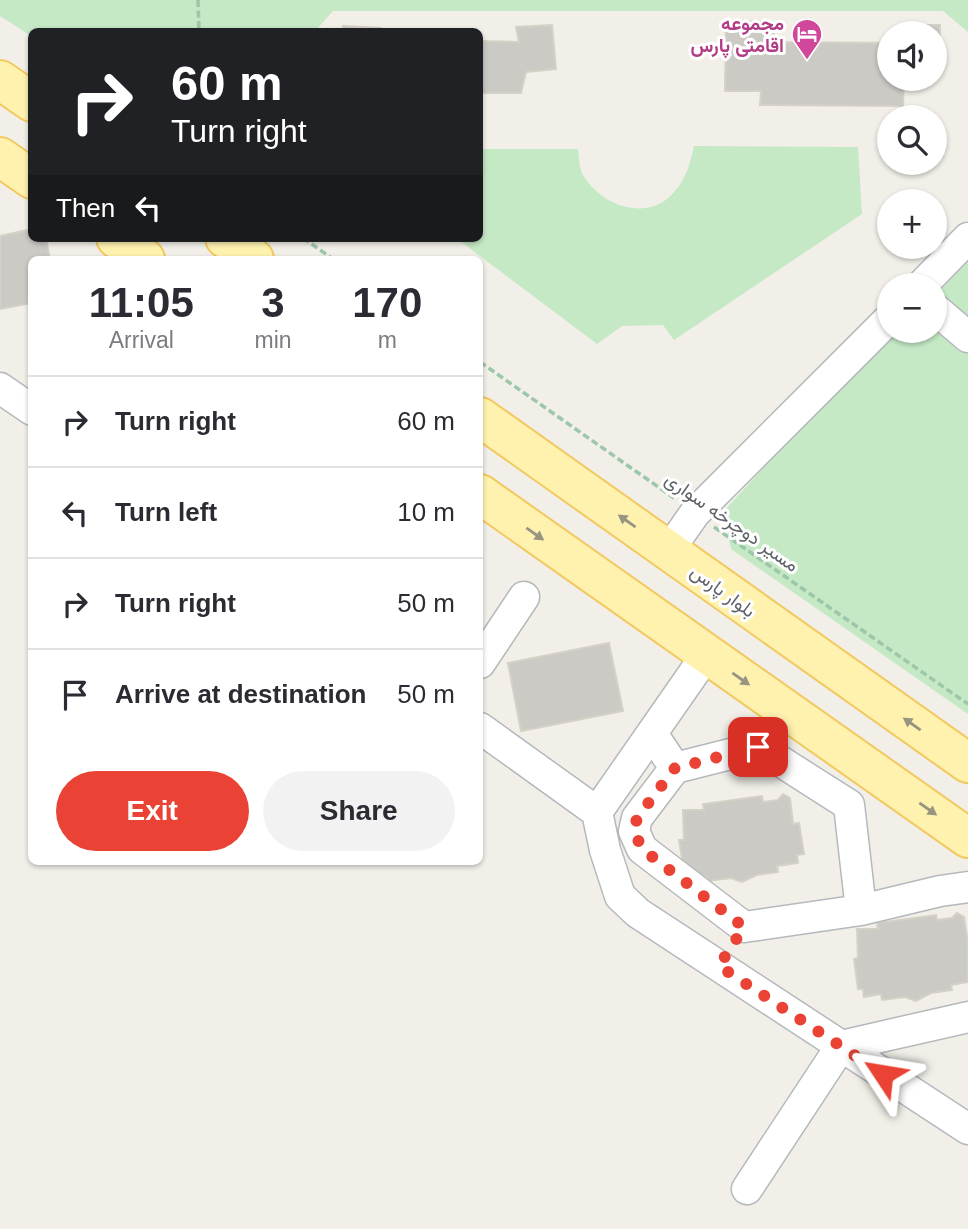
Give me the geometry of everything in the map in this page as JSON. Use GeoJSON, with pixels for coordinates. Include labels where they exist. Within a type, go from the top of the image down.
{"type":"FeatureCollection","features":[{"type":"Feature","properties":{"kind":"main road"},"geometry":{"type":"LineString","coordinates":[[0,80],[28,99]]}},
{"type":"Feature","properties":{"kind":"main road"},"geometry":{"type":"LineString","coordinates":[[0,157],[28,176]]}},
{"type":"Feature","properties":{"kind":"main road"},"geometry":{"type":"LineString","coordinates":[[122,242],[141,256]]}},
{"type":"Feature","properties":{"kind":"main road"},"geometry":{"type":"LineString","coordinates":[[231,242],[250,256]]}},
{"type":"Feature","properties":{"kind":"main road","name":"بلوار پارس"},"geometry":{"type":"LineString","coordinates":[[483,419],[968,763]]}},
{"type":"Feature","properties":{"kind":"main road"},"geometry":{"type":"LineString","coordinates":[[483,496],[968,838]]}},
{"type":"Feature","properties":{"kind":"street"},"geometry":{"type":"LineString","coordinates":[[934,273],[968,238]]}},
{"type":"Feature","properties":{"kind":"street"},"geometry":{"type":"LineString","coordinates":[[947,319],[968,337]]}},
{"type":"Feature","properties":{"kind":"street"},"geometry":{"type":"LineString","coordinates":[[668,551],[695,513],[877,331]]}},
{"type":"Feature","properties":{"kind":"street"},"geometry":{"type":"LineString","coordinates":[[483,658],[524,597]]}},
{"type":"Feature","properties":{"kind":"street"},"geometry":{"type":"LineString","coordinates":[[597,812],[707,654]]}},
{"type":"Feature","properties":{"kind":"street"},"geometry":{"type":"LineString","coordinates":[[483,730],[597,812],[605,850],[620,896],[638,913],[968,1129]]}},
{"type":"Feature","properties":{"kind":"street"},"geometry":{"type":"LineString","coordinates":[[653,735],[675,768]]}},
{"type":"Feature","properties":{"kind":"street"},"geometry":{"type":"LineString","coordinates":[[861,909],[849,805],[758,747],[675,768],[637,818],[634,831],[642,849],[744,927],[861,909],[968,887]]}},
{"type":"Feature","properties":{"kind":"street"},"geometry":{"type":"LineString","coordinates":[[719,966],[744,927]]}},
{"type":"Feature","properties":{"kind":"street"},"geometry":{"type":"LineString","coordinates":[[747,1189],[841,1046],[968,1017]]}},
{"type":"Feature","properties":{"kind":"path"},"geometry":{"type":"LineString","coordinates":[[198,0],[199,28]]}},
{"type":"Feature","properties":{"kind":"path"},"geometry":{"type":"LineString","coordinates":[[309,242],[329,256]]}},
{"type":"Feature","properties":{"kind":"path","name":"مسیر دوچرخه سواری"},"geometry":{"type":"LineString","coordinates":[[483,364],[968,704]]}},
{"type":"Feature","properties":{"kind":"green space"},"geometry":{"type":"Polygon","coordinates":[[[0,0],[968,0],[968,32],[943,11],[333,11],[318,28],[28,28],[28,34],[0,16],[0,0]]]}},
{"type":"Feature","properties":{"kind":"green space"},"geometry":{"type":"Polygon","coordinates":[[[694,146],[858,147],[862,214],[674,340],[663,325],[622,326],[597,344],[461,242],[483,242],[483,149],[578,149],[582,172],[591,186],[614,203],[639,208],[664,201],[679,186],[694,146]]]}},
{"type":"Feature","properties":{"kind":"green space"},"geometry":{"type":"Polygon","coordinates":[[[968,243],[968,714],[731,549],[724,511],[877,343],[947,343],[947,273],[944,273],[968,243]]]}},
{"type":"Feature","properties":{"kind":"building","name":"مجموعه اقامتی پارس"},"geometry":{"type":"Polygon","coordinates":[[[726,21],[774,22],[774,42],[877,43],[877,91],[904,91],[903,105],[760,105],[761,91],[725,91],[726,21]]]}},
{"type":"Feature","properties":{"kind":"building","name":"مجموعه اقامتی پارس"},"geometry":{"type":"Polygon","coordinates":[[[726,21],[774,22],[774,42],[877,43],[877,91],[904,91],[903,105],[760,105],[761,91],[725,91],[726,21]]]}},
{"type":"Feature","properties":{"kind":"building"},"geometry":{"type":"Polygon","coordinates":[[[552,25],[556,69],[526,72],[521,93],[483,93],[483,41],[519,42],[516,27],[552,25]]]}},
{"type":"Feature","properties":{"kind":"building"},"geometry":{"type":"Polygon","coordinates":[[[552,25],[556,69],[526,72],[521,93],[483,93],[483,41],[519,42],[516,27],[552,25]]]}},
{"type":"Feature","properties":{"kind":"building"},"geometry":{"type":"Polygon","coordinates":[[[343,26],[381,28],[343,28],[343,26]]]}},
{"type":"Feature","properties":{"kind":"building"},"geometry":{"type":"Polygon","coordinates":[[[343,26],[381,28],[343,28],[343,26]]]}},
{"type":"Feature","properties":{"kind":"building"},"geometry":{"type":"Polygon","coordinates":[[[28,230],[28,242],[47,242],[49,256],[28,256],[28,304],[0,309],[0,236],[28,230]]]}},
{"type":"Feature","properties":{"kind":"building"},"geometry":{"type":"Polygon","coordinates":[[[609,643],[623,711],[521,731],[508,663],[609,643]]]}},
{"type":"Feature","properties":{"kind":"building"},"geometry":{"type":"Polygon","coordinates":[[[783,794],[790,798],[793,824],[799,823],[804,854],[797,855],[798,863],[777,866],[778,872],[757,875],[742,882],[731,878],[708,881],[707,876],[690,878],[684,871],[679,840],[684,840],[683,810],[704,810],[703,804],[762,796],[763,802],[778,800],[783,794]]]}},
{"type":"Feature","properties":{"kind":"building"},"geometry":{"type":"Polygon","coordinates":[[[957,913],[964,917],[968,943],[968,982],[951,985],[952,990],[931,993],[916,1001],[905,997],[882,1000],[881,994],[864,997],[863,989],[858,989],[854,959],[858,958],[857,929],[878,929],[877,923],[936,915],[937,920],[952,918],[957,913]]]}},
{"type":"Feature","properties":{"kind":"place","name":"مجموعه اقامتی پارس"},"geometry":{"type":"Point","coordinates":[807,61]}},
{"type":"Feature","properties":{"kind":"route"},"geometry":{"type":"LineString","coordinates":[[758,747],[675,768],[637,818],[634,831],[642,849],[744,927],[719,966],[883,1074]]}}]}
